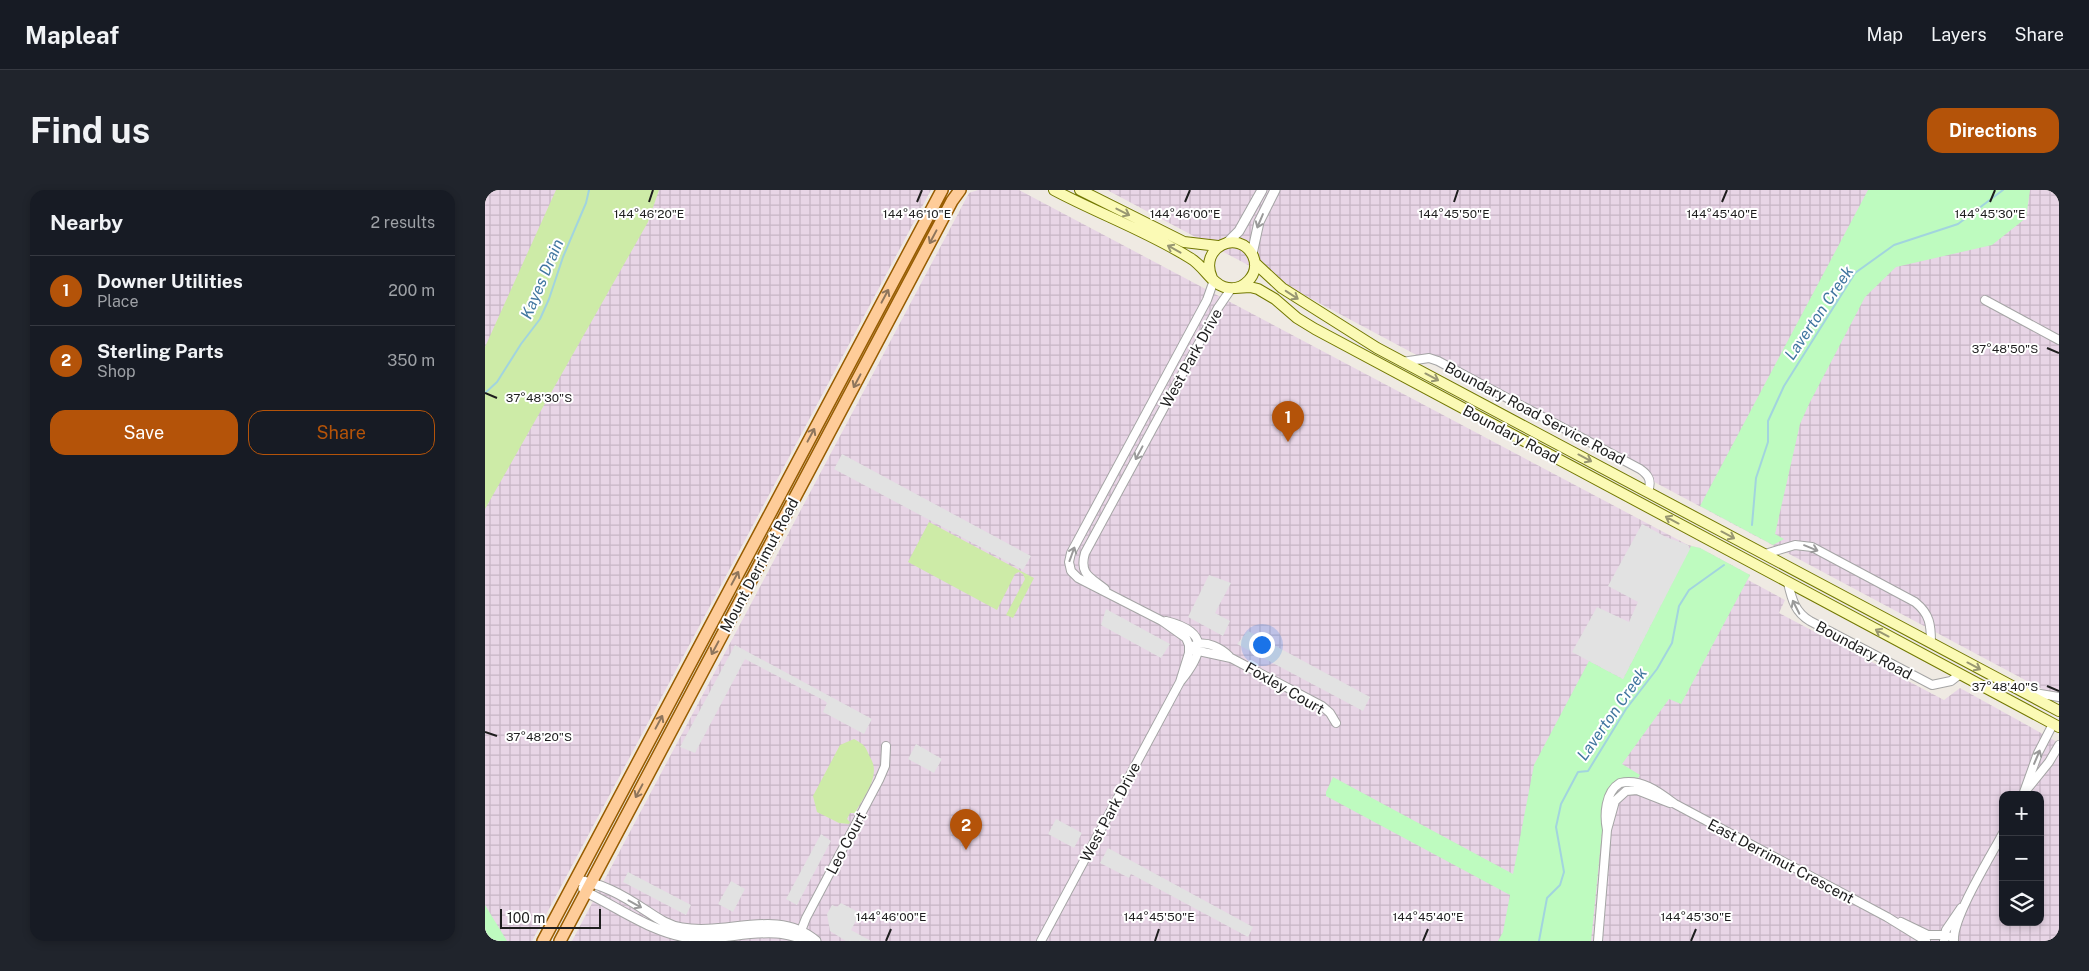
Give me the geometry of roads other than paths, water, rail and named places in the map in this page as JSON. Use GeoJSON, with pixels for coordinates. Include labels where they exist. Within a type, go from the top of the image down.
{"type":"FeatureCollection","features":[{"type":"Feature","properties":{"kind":"main road","name":"Mount Derrimut Road"},"geometry":{"type":"LineString","coordinates":[[543,941],[942,190]]}},
{"type":"Feature","properties":{"kind":"main road","name":"Mount Derrimut Road"},"geometry":{"type":"LineString","coordinates":[[560,941],[952,201],[960,190]]}},
{"type":"Feature","properties":{"kind":"main road"},"geometry":{"type":"LineString","coordinates":[[1054,190],[1178,250],[1202,266],[1221,286],[1233,288],[1247,282],[1254,270],[1253,259],[1241,244],[1222,245],[1185,242],[1080,190]]}},
{"type":"Feature","properties":{"kind":"main road"},"geometry":{"type":"LineString","coordinates":[[1213,279],[1209,272],[1210,257],[1222,245]]}},
{"type":"Feature","properties":{"kind":"main road","name":"Boundary Road"},"geometry":{"type":"LineString","coordinates":[[1253,259],[1281,288],[1377,348],[2059,712]]}},
{"type":"Feature","properties":{"kind":"main road","name":"Boundary Road"},"geometry":{"type":"LineString","coordinates":[[1233,288],[1250,287],[1258,289],[1275,299],[1297,318],[1315,329],[2056,725]]}},
{"type":"Feature","properties":{"kind":"main road"},"geometry":{"type":"LineString","coordinates":[[1641,504],[1648,491]]}},
{"type":"Feature","properties":{"kind":"main road"},"geometry":{"type":"LineString","coordinates":[[1952,654],[1960,674]]}},
{"type":"Feature","properties":{"kind":"main road"},"geometry":{"type":"LineString","coordinates":[[2056,725],[2059,712]]}},
{"type":"Feature","properties":{"kind":"street"},"geometry":{"type":"LineString","coordinates":[[1222,245],[1239,230],[1262,190]]}},
{"type":"Feature","properties":{"kind":"street"},"geometry":{"type":"LineString","coordinates":[[1253,259],[1259,222],[1275,190]]}},
{"type":"Feature","properties":{"kind":"street","name":"West Park Drive"},"geometry":{"type":"LineString","coordinates":[[1071,571],[1069,562],[1071,553],[1207,300],[1213,279]]}},
{"type":"Feature","properties":{"kind":"street","name":"West Park Drive"},"geometry":{"type":"LineString","coordinates":[[1084,569],[1085,553],[1218,308],[1233,288]]}},
{"type":"Feature","properties":{"kind":"street"},"geometry":{"type":"LineString","coordinates":[[1985,300],[2059,340]]}},
{"type":"Feature","properties":{"kind":"street","name":"Boundary Road Service Road"},"geometry":{"type":"LineString","coordinates":[[1402,362],[1429,358],[1438,361],[1640,469],[1649,477],[1650,486],[1648,491]]}},
{"type":"Feature","properties":{"kind":"street","name":"West Park Drive"},"geometry":{"type":"LineString","coordinates":[[1143,418],[1153,429]]}},
{"type":"Feature","properties":{"kind":"street"},"geometry":{"type":"LineString","coordinates":[[1139,427],[1153,429]]}},
{"type":"Feature","properties":{"kind":"street"},"geometry":{"type":"LineString","coordinates":[[1765,554],[1795,545],[1812,547],[1915,602],[1928,616],[1931,624],[1931,643]]}},
{"type":"Feature","properties":{"kind":"street"},"geometry":{"type":"LineString","coordinates":[[1071,571],[1084,569],[1092,579],[1112,594]]}},
{"type":"Feature","properties":{"kind":"street"},"geometry":{"type":"LineString","coordinates":[[1071,571],[1083,582],[1185,629],[1196,636],[1199,647]]}},
{"type":"Feature","properties":{"kind":"street","name":"Boundary Road"},"geometry":{"type":"LineString","coordinates":[[1789,583],[1796,609],[1810,622],[1932,684],[1951,681],[1960,674]]}},
{"type":"Feature","properties":{"kind":"street"},"geometry":{"type":"LineString","coordinates":[[1162,620],[1186,638],[1189,648]]}},
{"type":"Feature","properties":{"kind":"street","name":"West Park Drive"},"geometry":{"type":"LineString","coordinates":[[1041,941],[1180,682],[1193,663],[1199,647]]}},
{"type":"Feature","properties":{"kind":"street","name":"Foxley Court"},"geometry":{"type":"LineString","coordinates":[[1189,648],[1199,647],[1208,652],[1231,658],[1322,706],[1336,723]]}},
{"type":"Feature","properties":{"kind":"street","name":"West Park Drive"},"geometry":{"type":"LineString","coordinates":[[1180,682],[1189,648]]}},
{"type":"Feature","properties":{"kind":"street"},"geometry":{"type":"LineString","coordinates":[[2017,688],[2041,695],[2059,697]]}},
{"type":"Feature","properties":{"kind":"street"},"geometry":{"type":"LineString","coordinates":[[2025,791],[2038,753],[2056,725]]}},
{"type":"Feature","properties":{"kind":"street"},"geometry":{"type":"LineString","coordinates":[[2026,791],[2049,762],[2059,745]]}},
{"type":"Feature","properties":{"kind":"street","name":"Leo Court"},"geometry":{"type":"LineString","coordinates":[[800,934],[879,780],[885,766],[886,746]]}},
{"type":"Feature","properties":{"kind":"street","name":"East Derrimut Crescent"},"geometry":{"type":"LineString","coordinates":[[1597,939],[1608,801],[1612,790],[1620,782],[1632,781],[1645,785],[1675,804],[1887,918],[1926,941]]}},
{"type":"Feature","properties":{"kind":"street"},"geometry":{"type":"LineString","coordinates":[[1949,939],[1955,916],[1964,906],[2001,836]]}},
{"type":"Feature","properties":{"kind":"street"},"geometry":{"type":"LineString","coordinates":[[575,880],[638,906],[675,927],[707,930],[773,924],[787,926],[810,941]]}},
{"type":"Feature","properties":{"kind":"street","name":"East Derrimut Crescent"},"geometry":{"type":"LineString","coordinates":[[1887,918],[1928,935],[1949,939]]}},
{"type":"Feature","properties":{"kind":"street"},"geometry":{"type":"LineString","coordinates":[[800,934],[816,941]]}},
{"type":"Feature","properties":{"kind":"waterway","name":"Kayes Drain"},"geometry":{"type":"LineString","coordinates":[[485,393],[497,382],[521,344],[540,319],[586,203],[589,190]]}},
{"type":"Feature","properties":{"kind":"waterway","name":"Laverton Creek"},"geometry":{"type":"LineString","coordinates":[[1752,525],[1756,478],[1768,442],[1768,421],[1784,386],[1855,273],[1894,245],[1958,224],[2003,190]]}},
{"type":"Feature","properties":{"kind":"waterway","name":"Laverton Creek"},"geometry":{"type":"LineString","coordinates":[[1539,941],[1547,898],[1560,885],[1564,872],[1556,827],[1561,804],[1578,772],[1588,771],[1626,709],[1657,669],[1672,643],[1679,606],[1689,590],[1724,565]]}},
{"type":"Feature","properties":{"kind":"place","name":"Downer Utilities"},"geometry":{"type":"Point","coordinates":[1288,442]}},
{"type":"Feature","properties":{"kind":"place","name":"Sterling Parts"},"geometry":{"type":"Point","coordinates":[966,850]}}]}
